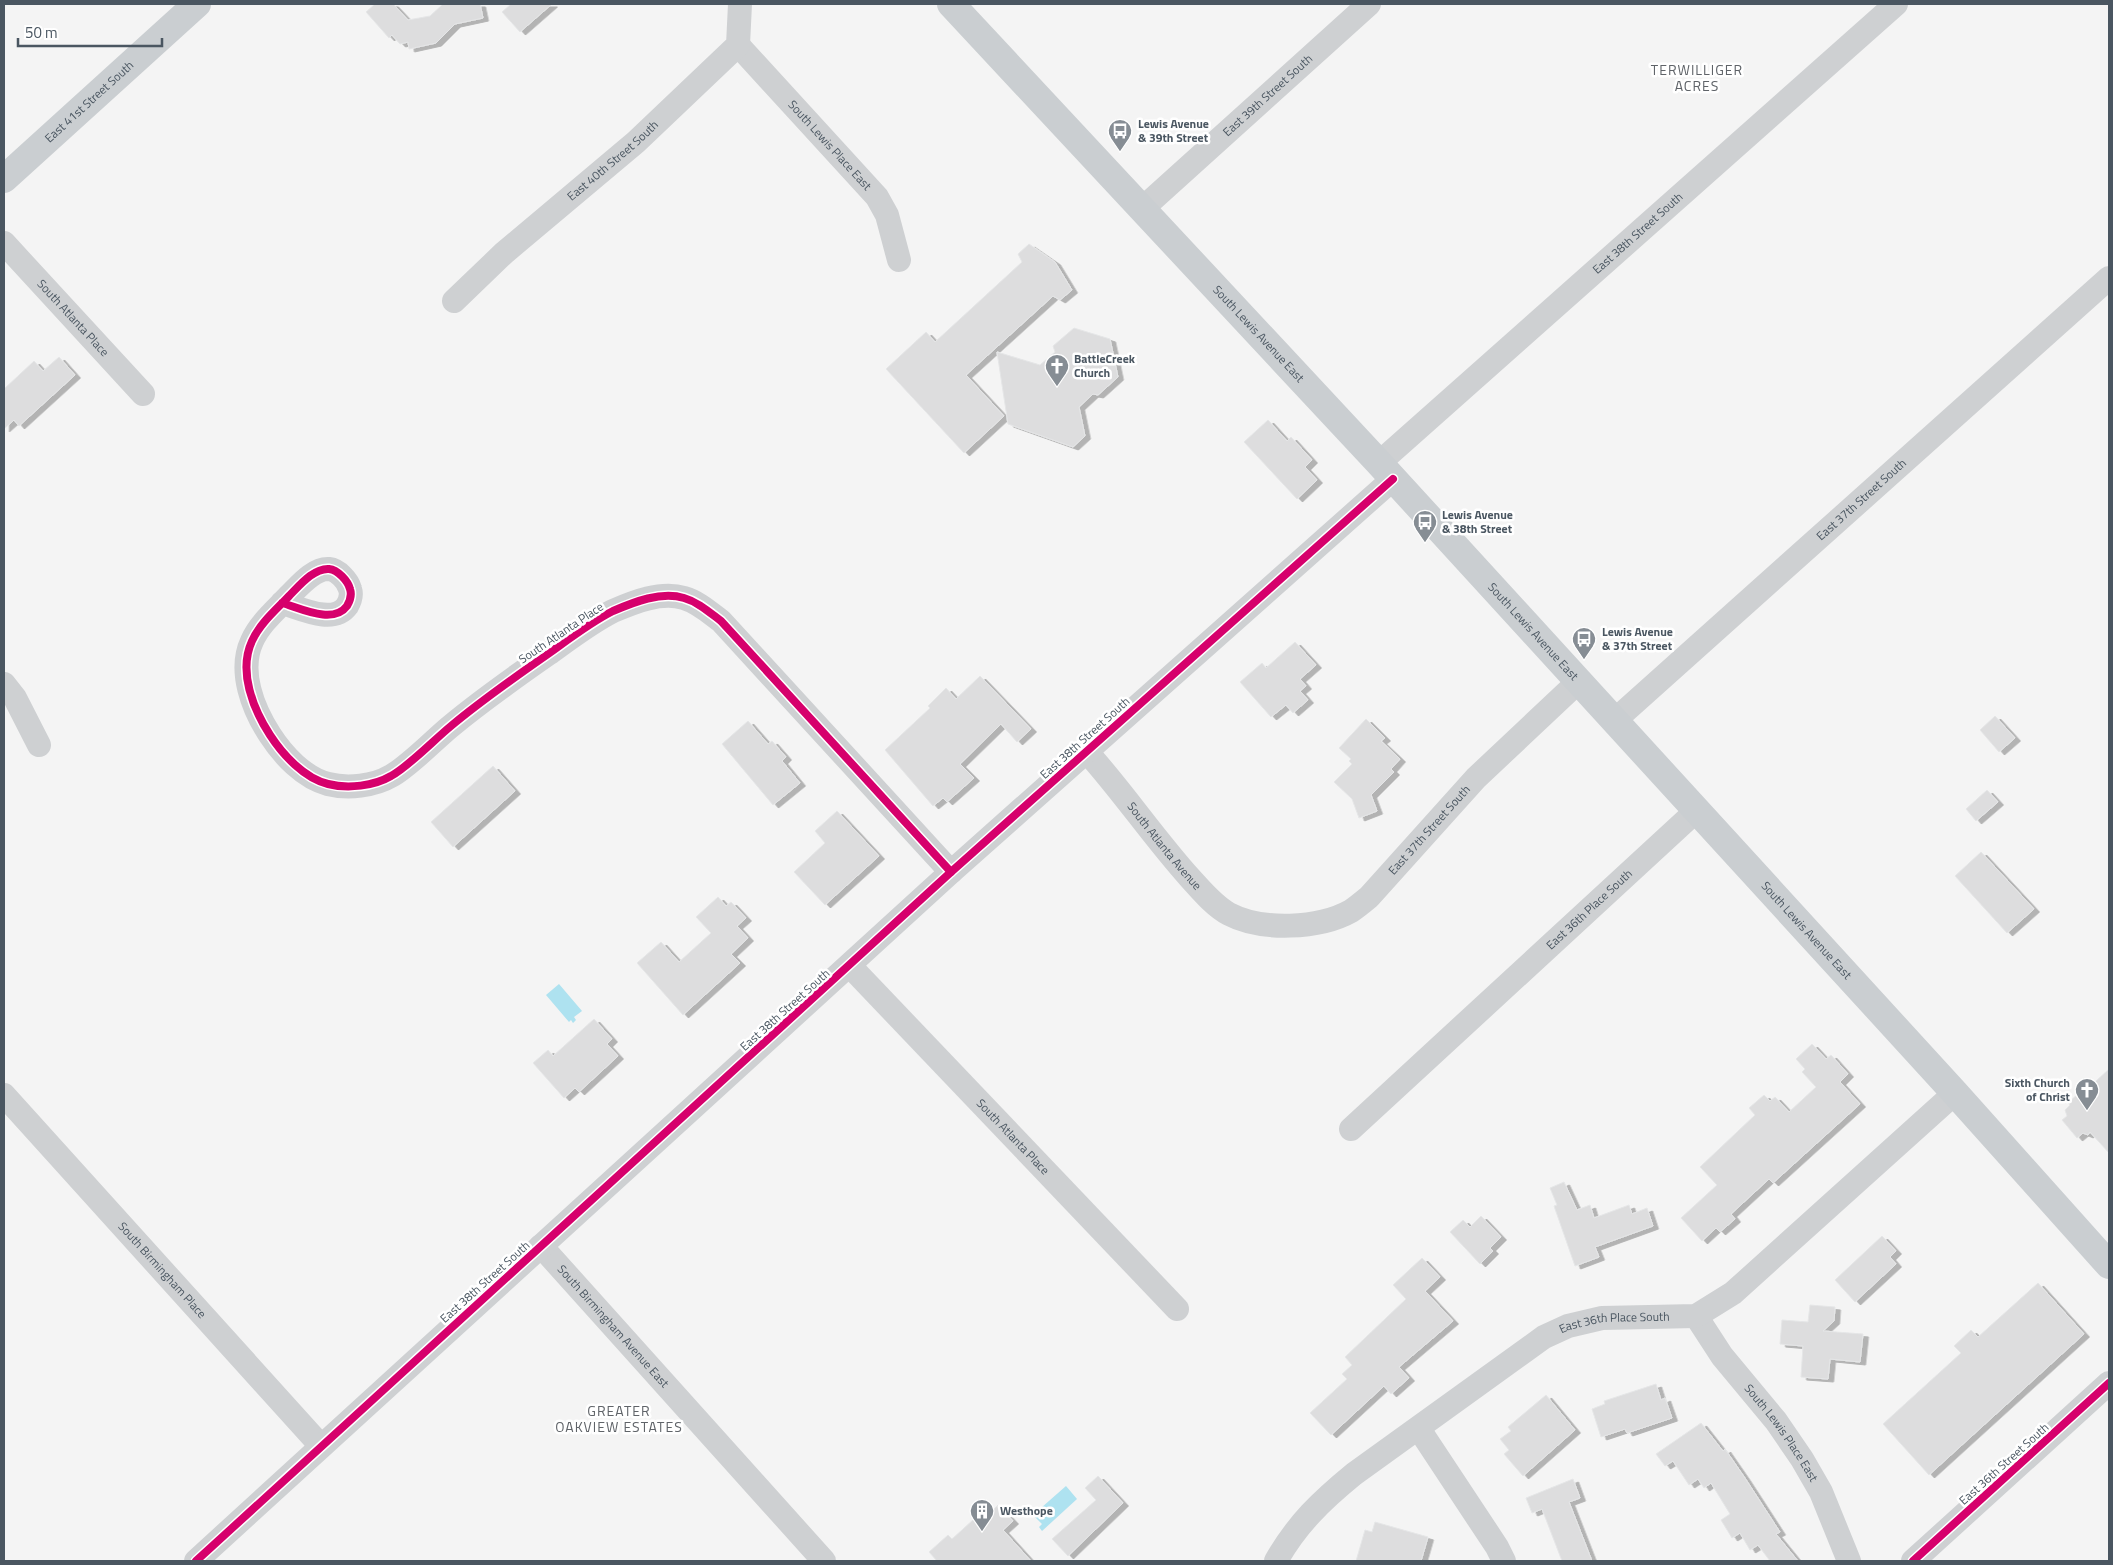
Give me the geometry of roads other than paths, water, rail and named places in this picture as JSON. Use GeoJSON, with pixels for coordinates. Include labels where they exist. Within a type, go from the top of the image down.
{"type":"FeatureCollection","features":[{"type":"Feature","properties":{"kind":"main road","name":"South Lewis Avenue East"},"geometry":{"type":"LineString","coordinates":[[952,4],[1386,471],[1695,812],[1955,1093],[2109,1265]]}},
{"type":"Feature","properties":{"kind":"main road","name":"East 41st Street South"},"geometry":{"type":"LineString","coordinates":[[4,179],[188,7]]}},
{"type":"Feature","properties":{"kind":"street"},"geometry":{"type":"LineString","coordinates":[[738,46],[740,4]]}},
{"type":"Feature","properties":{"kind":"street","name":"East 39th Street South"},"geometry":{"type":"LineString","coordinates":[[1143,208],[1369,4]]}},
{"type":"Feature","properties":{"kind":"street","name":"East 38th Street South"},"geometry":{"type":"LineString","coordinates":[[196,1561],[951,872],[1087,752],[1386,471],[1896,4]]}},
{"type":"Feature","properties":{"kind":"street","name":"South Lewis Place East"},"geometry":{"type":"LineString","coordinates":[[738,46],[877,197],[887,216],[899,260]]}},
{"type":"Feature","properties":{"kind":"street","name":"East 40th Street South"},"geometry":{"type":"LineString","coordinates":[[454,301],[504,253],[636,142],[738,46]]}},
{"type":"Feature","properties":{"kind":"street","name":"South Atlanta Place"},"geometry":{"type":"LineString","coordinates":[[4,243],[143,394]]}},
{"type":"Feature","properties":{"kind":"street","name":"East 37th Street South"},"geometry":{"type":"LineString","coordinates":[[1614,721],[2109,278]]}},
{"type":"Feature","properties":{"kind":"street","name":"South Atlanta Place"},"geometry":{"type":"LineString","coordinates":[[282,603],[268,617],[252,641],[247,663],[250,695],[264,726],[278,747],[305,774],[328,784],[356,787],[391,776],[479,703],[612,612],[648,598],[668,596],[684,598],[700,606],[721,621],[951,872]]}},
{"type":"Feature","properties":{"kind":"street","name":"East 37th Street South"},"geometry":{"type":"LineString","coordinates":[[1256,922],[1288,927],[1322,921],[1350,912],[1369,897],[1476,778],[1578,682]]}},
{"type":"Feature","properties":{"kind":"street"},"geometry":{"type":"LineString","coordinates":[[4,684],[15,698],[39,745]]}},
{"type":"Feature","properties":{"kind":"street","name":"South Atlanta Avenue"},"geometry":{"type":"LineString","coordinates":[[1087,752],[1173,859],[1208,897],[1229,914],[1256,922]]}},
{"type":"Feature","properties":{"kind":"street","name":"East 36th Place South"},"geometry":{"type":"LineString","coordinates":[[1351,1129],[1695,812]]}},
{"type":"Feature","properties":{"kind":"street","name":"South Atlanta Place"},"geometry":{"type":"LineString","coordinates":[[850,966],[1177,1309]]}},
{"type":"Feature","properties":{"kind":"street"},"geometry":{"type":"LineString","coordinates":[[1696,1316],[1733,1293],[1955,1093]]}},
{"type":"Feature","properties":{"kind":"street","name":"South Birmingham Place"},"geometry":{"type":"LineString","coordinates":[[4,1095],[321,1446]]}},
{"type":"Feature","properties":{"kind":"street","name":"South Birmingham Avenue East"},"geometry":{"type":"LineString","coordinates":[[541,1246],[824,1561]]}},
{"type":"Feature","properties":{"kind":"street","name":"South Lewis Place East"},"geometry":{"type":"LineString","coordinates":[[1696,1316],[1722,1356],[1776,1421],[1802,1458],[1821,1492],[1849,1561]]}},
{"type":"Feature","properties":{"kind":"street","name":"East 36th Place South"},"geometry":{"type":"LineString","coordinates":[[1276,1561],[1290,1537],[1312,1509],[1354,1474],[1544,1337],[1568,1326],[1602,1318],[1696,1316]]}},
{"type":"Feature","properties":{"kind":"street","name":"East 36th Street South"},"geometry":{"type":"LineString","coordinates":[[1913,1561],[2109,1383]]}},
{"type":"Feature","properties":{"kind":"street"},"geometry":{"type":"LineString","coordinates":[[1418,1429],[1497,1547],[1504,1561]]}},
{"type":"Feature","properties":{"kind":"water"},"geometry":{"type":"Polygon","coordinates":[[[559,984],[582,1011],[574,1017],[576,1020],[573,1023],[571,1020],[569,1022],[546,995],[559,984]]]}},
{"type":"Feature","properties":{"kind":"water"},"geometry":{"type":"Polygon","coordinates":[[[1066,1486],[1077,1499],[1042,1531],[1039,1527],[1042,1524],[1033,1515],[1066,1486]]]}},
{"type":"Feature","properties":{"kind":"place","name":"Lewis Avenue & 39th Street"},"geometry":{"type":"Point","coordinates":[1120,152]}},
{"type":"Feature","properties":{"kind":"place","name":"BattleCreek Church"},"geometry":{"type":"Point","coordinates":[1057,387]}},
{"type":"Feature","properties":{"kind":"place","name":"Lewis Avenue & 38th Street"},"geometry":{"type":"Point","coordinates":[1425,543]}},
{"type":"Feature","properties":{"kind":"place","name":"Lewis Avenue & 37th Street"},"geometry":{"type":"Point","coordinates":[1584,660]}},
{"type":"Feature","properties":{"kind":"place","name":"Sixth Church of Christ"},"geometry":{"type":"Point","coordinates":[2087,1111]}},
{"type":"Feature","properties":{"kind":"place","name":"Westhope"},"geometry":{"type":"Point","coordinates":[982,1532]}},
{"type":"Feature","properties":{"kind":"district","name":"TERWILLIGER ACRES"},"geometry":{"type":"Point","coordinates":[1697,78]}},
{"type":"Feature","properties":{"kind":"district","name":"GREATER OAKVIEW ESTATES"},"geometry":{"type":"Point","coordinates":[619,1419]}}]}
